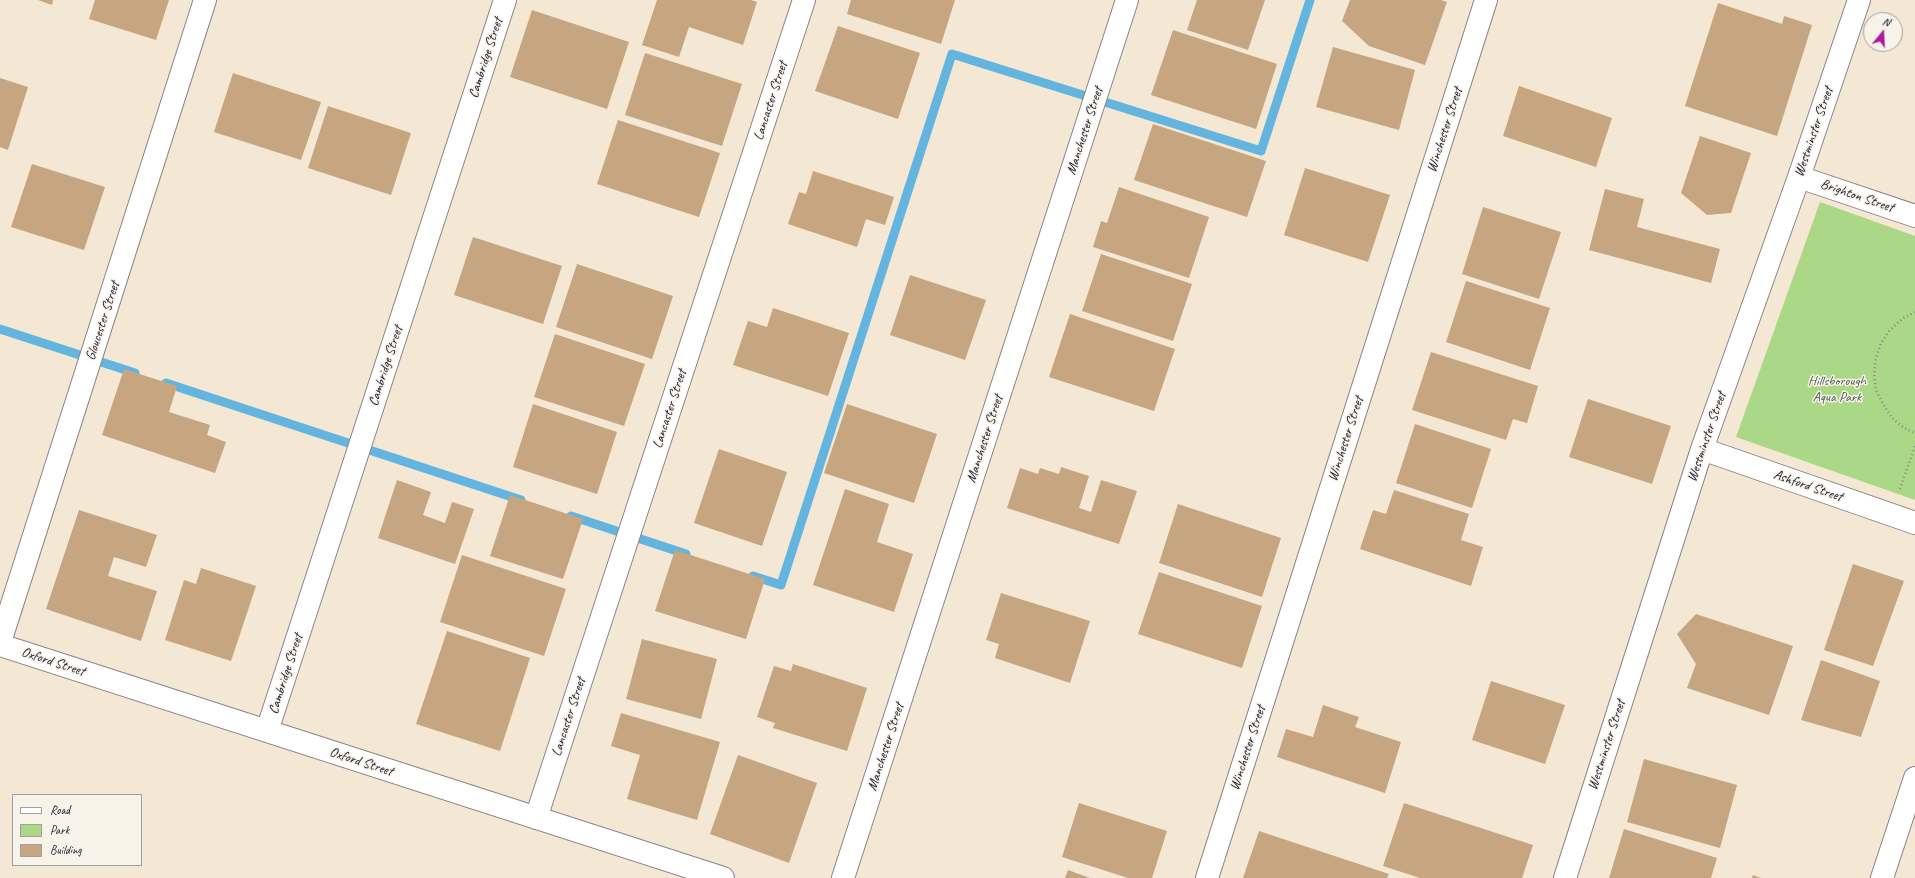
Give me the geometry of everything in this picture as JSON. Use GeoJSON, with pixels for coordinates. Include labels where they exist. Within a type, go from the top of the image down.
{"type":"FeatureCollection","features":[{"type":"Feature","properties":{"kind":"street","name":"Gloucester Street"},"geometry":{"type":"LineString","coordinates":[[0,644],[205,0]]}},
{"type":"Feature","properties":{"kind":"street","name":"Cambridge Street"},"geometry":{"type":"LineString","coordinates":[[267,731],[505,0]]}},
{"type":"Feature","properties":{"kind":"street","name":"Lancaster Street"},"geometry":{"type":"LineString","coordinates":[[536,818],[804,0]]}},
{"type":"Feature","properties":{"kind":"street","name":"Manchester Street"},"geometry":{"type":"LineString","coordinates":[[843,878],[1127,0]]}},
{"type":"Feature","properties":{"kind":"street","name":"Winchester Street"},"geometry":{"type":"LineString","coordinates":[[1207,878],[1486,0]]}},
{"type":"Feature","properties":{"kind":"street","name":"Westminster Street"},"geometry":{"type":"LineString","coordinates":[[1565,878],[1702,449],[1799,177],[1859,0]]}},
{"type":"Feature","properties":{"kind":"street","name":"Brighton Street"},"geometry":{"type":"LineString","coordinates":[[1799,177],[1915,216]]}},
{"type":"Feature","properties":{"kind":"street","name":"Ashford Street"},"geometry":{"type":"LineString","coordinates":[[1702,449],[1915,523]]}},
{"type":"Feature","properties":{"kind":"street","name":"Oxford Street"},"geometry":{"type":"LineString","coordinates":[[0,644],[723,878]]}},
{"type":"Feature","properties":{"kind":"street"},"geometry":{"type":"LineString","coordinates":[[1882,878],[1915,778]]}},
{"type":"Feature","properties":{"kind":"path"},"geometry":{"type":"LineString","coordinates":[[1915,312],[1896,324],[1881,343],[1876,358],[1874,374],[1876,390],[1892,418],[1904,428],[1915,433]]}},
{"type":"Feature","properties":{"kind":"path"},"geometry":{"type":"LineString","coordinates":[[1890,515],[1915,446]]}},
{"type":"Feature","properties":{"kind":"green space","name":"Hillsborough Aqua Park"},"geometry":{"type":"Polygon","coordinates":[[[1820,202],[1915,236],[1915,500],[1736,437],[1820,202]]]}},
{"type":"Feature","properties":{"kind":"building"},"geometry":{"type":"Polygon","coordinates":[[[38,0],[53,0],[52,5],[38,0]]]}},
{"type":"Feature","properties":{"kind":"building"},"geometry":{"type":"Polygon","coordinates":[[[95,0],[169,0],[156,40],[89,19],[95,0]]]}},
{"type":"Feature","properties":{"kind":"building"},"geometry":{"type":"Polygon","coordinates":[[[657,0],[751,0],[757,2],[743,45],[689,27],[679,57],[642,45],[657,0]]]}},
{"type":"Feature","properties":{"kind":"building"},"geometry":{"type":"Polygon","coordinates":[[[851,0],[955,0],[941,44],[847,14],[851,0]]]}},
{"type":"Feature","properties":{"kind":"building"},"geometry":{"type":"Polygon","coordinates":[[[1197,0],[1265,0],[1248,50],[1187,30],[1197,0]]]}},
{"type":"Feature","properties":{"kind":"building"},"geometry":{"type":"Polygon","coordinates":[[[1350,0],[1441,0],[1447,2],[1425,65],[1369,46],[1342,21],[1350,0]]]}},
{"type":"Feature","properties":{"kind":"building"},"geometry":{"type":"Polygon","coordinates":[[[1718,3],[1782,24],[1784,16],[1812,25],[1777,136],[1685,106],[1718,3]]]}},
{"type":"Feature","properties":{"kind":"building"},"geometry":{"type":"Polygon","coordinates":[[[532,10],[629,42],[607,109],[510,77],[532,10]]]}},
{"type":"Feature","properties":{"kind":"building"},"geometry":{"type":"Polygon","coordinates":[[[838,26],[920,53],[898,119],[815,91],[838,26]]]}},
{"type":"Feature","properties":{"kind":"building"},"geometry":{"type":"Polygon","coordinates":[[[1173,30],[1277,64],[1256,129],[1151,95],[1173,30]]]}},
{"type":"Feature","properties":{"kind":"building"},"geometry":{"type":"Polygon","coordinates":[[[1333,47],[1415,70],[1399,130],[1316,107],[1333,47]]]}},
{"type":"Feature","properties":{"kind":"building"},"geometry":{"type":"Polygon","coordinates":[[[645,53],[742,84],[722,146],[625,115],[645,53]]]}},
{"type":"Feature","properties":{"kind":"building"},"geometry":{"type":"Polygon","coordinates":[[[233,73],[321,102],[301,160],[214,132],[233,73]]]}},
{"type":"Feature","properties":{"kind":"building"},"geometry":{"type":"Polygon","coordinates":[[[0,78],[28,87],[8,150],[0,147],[0,78]]]}},
{"type":"Feature","properties":{"kind":"building"},"geometry":{"type":"Polygon","coordinates":[[[1519,86],[1612,118],[1596,167],[1503,136],[1519,86]]]}},
{"type":"Feature","properties":{"kind":"building"},"geometry":{"type":"Polygon","coordinates":[[[328,106],[411,133],[391,195],[308,168],[328,106]]]}},
{"type":"Feature","properties":{"kind":"building"},"geometry":{"type":"Polygon","coordinates":[[[618,120],[720,153],[699,217],[597,184],[618,120]]]}},
{"type":"Feature","properties":{"kind":"building"},"geometry":{"type":"Polygon","coordinates":[[[1153,124],[1266,161],[1247,217],[1134,180],[1153,124]]]}},
{"type":"Feature","properties":{"kind":"building"},"geometry":{"type":"Polygon","coordinates":[[[1700,136],[1751,153],[1731,213],[1707,215],[1681,193],[1700,136]]]}},
{"type":"Feature","properties":{"kind":"building"},"geometry":{"type":"Polygon","coordinates":[[[32,164],[105,187],[84,250],[11,227],[32,164]]]}},
{"type":"Feature","properties":{"kind":"building"},"geometry":{"type":"Polygon","coordinates":[[[1305,168],[1390,195],[1368,262],[1284,235],[1305,168]]]}},
{"type":"Feature","properties":{"kind":"building"},"geometry":{"type":"Polygon","coordinates":[[[813,171],[894,197],[885,225],[866,219],[857,247],[788,224],[799,192],[806,194],[813,171]]]}},
{"type":"Feature","properties":{"kind":"building"},"geometry":{"type":"Polygon","coordinates":[[[1119,187],[1209,217],[1189,278],[1093,247],[1101,221],[1107,223],[1119,187]]]}},
{"type":"Feature","properties":{"kind":"building"},"geometry":{"type":"Polygon","coordinates":[[[1605,189],[1644,199],[1637,227],[1720,249],[1711,283],[1589,250],[1605,189]]]}},
{"type":"Feature","properties":{"kind":"building"},"geometry":{"type":"Polygon","coordinates":[[[1483,207],[1561,232],[1539,299],[1462,274],[1483,207]]]}},
{"type":"Feature","properties":{"kind":"building"},"geometry":{"type":"Polygon","coordinates":[[[473,237],[562,266],[543,324],[454,295],[473,237]]]}},
{"type":"Feature","properties":{"kind":"building"},"geometry":{"type":"Polygon","coordinates":[[[1101,254],[1192,284],[1173,341],[1082,311],[1101,254]]]}},
{"type":"Feature","properties":{"kind":"building"},"geometry":{"type":"Polygon","coordinates":[[[577,264],[673,296],[652,359],[556,327],[577,264]]]}},
{"type":"Feature","properties":{"kind":"building"},"geometry":{"type":"Polygon","coordinates":[[[910,275],[986,300],[965,360],[890,335],[910,275]]]}},
{"type":"Feature","properties":{"kind":"building"},"geometry":{"type":"Polygon","coordinates":[[[1466,281],[1550,308],[1530,370],[1446,342],[1466,281]]]}},
{"type":"Feature","properties":{"kind":"building"},"geometry":{"type":"Polygon","coordinates":[[[773,308],[849,333],[828,396],[733,365],[748,321],[767,327],[773,308]]]}},
{"type":"Feature","properties":{"kind":"building"},"geometry":{"type":"Polygon","coordinates":[[[1070,314],[1175,349],[1154,411],[1049,377],[1070,314]]]}},
{"type":"Feature","properties":{"kind":"building"},"geometry":{"type":"Polygon","coordinates":[[[555,334],[645,364],[624,426],[534,397],[555,334]]]}},
{"type":"Feature","properties":{"kind":"building"},"geometry":{"type":"Polygon","coordinates":[[[1431,352],[1538,386],[1527,423],[1513,419],[1506,440],[1412,410],[1431,352]]]}},
{"type":"Feature","properties":{"kind":"building"},"geometry":{"type":"Polygon","coordinates":[[[124,369],[177,386],[169,412],[210,425],[207,435],[226,442],[215,473],[102,435],[124,369]]]}},
{"type":"Feature","properties":{"kind":"building"},"geometry":{"type":"Polygon","coordinates":[[[1588,399],[1671,426],[1652,484],[1569,457],[1588,399]]]}},
{"type":"Feature","properties":{"kind":"building"},"geometry":{"type":"Polygon","coordinates":[[[533,404],[617,432],[597,494],[513,467],[533,404]]]}},
{"type":"Feature","properties":{"kind":"building"},"geometry":{"type":"Polygon","coordinates":[[[847,404],[937,434],[914,503],[824,473],[847,404]]]}},
{"type":"Feature","properties":{"kind":"building"},"geometry":{"type":"Polygon","coordinates":[[[1415,424],[1491,449],[1472,508],[1396,483],[1415,424]]]}},
{"type":"Feature","properties":{"kind":"building"},"geometry":{"type":"Polygon","coordinates":[[[719,449],[787,472],[762,546],[694,523],[719,449]]]}},
{"type":"Feature","properties":{"kind":"building"},"geometry":{"type":"Polygon","coordinates":[[[1061,467],[1089,476],[1079,508],[1091,512],[1101,480],[1137,491],[1119,544],[1007,508],[1020,468],[1038,474],[1040,468],[1059,474],[1061,467]]]}},
{"type":"Feature","properties":{"kind":"building"},"geometry":{"type":"Polygon","coordinates":[[[397,480],[431,492],[423,515],[445,523],[452,502],[474,509],[455,564],[378,538],[397,480]]]}},
{"type":"Feature","properties":{"kind":"building"},"geometry":{"type":"Polygon","coordinates":[[[845,489],[889,504],[877,542],[913,554],[894,612],[813,585],[845,489]]]}},
{"type":"Feature","properties":{"kind":"building"},"geometry":{"type":"Polygon","coordinates":[[[1394,490],[1469,514],[1461,540],[1483,547],[1471,586],[1360,549],[1373,510],[1386,514],[1394,490]]]}},
{"type":"Feature","properties":{"kind":"building"},"geometry":{"type":"Polygon","coordinates":[[[510,495],[583,519],[563,579],[490,556],[510,495]]]}},
{"type":"Feature","properties":{"kind":"building"},"geometry":{"type":"Polygon","coordinates":[[[1178,504],[1281,538],[1262,597],[1159,563],[1178,504]]]}},
{"type":"Feature","properties":{"kind":"building"},"geometry":{"type":"Polygon","coordinates":[[[79,510],[157,535],[146,567],[114,557],[108,576],[157,591],[141,641],[46,609],[79,510]]]}},
{"type":"Feature","properties":{"kind":"building"},"geometry":{"type":"Polygon","coordinates":[[[675,550],[765,579],[746,639],[655,611],[675,550]]]}},
{"type":"Feature","properties":{"kind":"building"},"geometry":{"type":"Polygon","coordinates":[[[462,555],[566,589],[544,656],[440,622],[462,555]]]}},
{"type":"Feature","properties":{"kind":"building"},"geometry":{"type":"Polygon","coordinates":[[[1853,564],[1904,581],[1873,666],[1824,650],[1853,564]]]}},
{"type":"Feature","properties":{"kind":"building"},"geometry":{"type":"Polygon","coordinates":[[[201,568],[256,586],[231,661],[165,640],[184,580],[196,584],[201,568]]]}},
{"type":"Feature","properties":{"kind":"building"},"geometry":{"type":"Polygon","coordinates":[[[1159,572],[1262,606],[1242,668],[1138,634],[1159,572]]]}},
{"type":"Feature","properties":{"kind":"building"},"geometry":{"type":"Polygon","coordinates":[[[1001,593],[1090,621],[1070,683],[995,658],[999,644],[986,640],[1001,593]]]}},
{"type":"Feature","properties":{"kind":"building"},"geometry":{"type":"Polygon","coordinates":[[[1696,614],[1793,646],[1769,715],[1687,688],[1696,664],[1677,634],[1696,614]]]}},
{"type":"Feature","properties":{"kind":"building"},"geometry":{"type":"Polygon","coordinates":[[[447,631],[530,658],[500,751],[416,724],[447,631]]]}},
{"type":"Feature","properties":{"kind":"building"},"geometry":{"type":"Polygon","coordinates":[[[642,639],[717,659],[701,719],[626,699],[642,639]]]}},
{"type":"Feature","properties":{"kind":"building"},"geometry":{"type":"Polygon","coordinates":[[[1821,660],[1880,681],[1861,737],[1801,720],[1821,660]]]}},
{"type":"Feature","properties":{"kind":"building"},"geometry":{"type":"Polygon","coordinates":[[[793,664],[867,688],[847,751],[773,728],[775,723],[757,717],[774,666],[791,671],[793,664]]]}},
{"type":"Feature","properties":{"kind":"building"},"geometry":{"type":"Polygon","coordinates":[[[1491,681],[1565,705],[1545,764],[1472,740],[1491,681]]]}},
{"type":"Feature","properties":{"kind":"building"},"geometry":{"type":"Polygon","coordinates":[[[1323,705],[1359,717],[1355,727],[1401,742],[1385,793],[1277,757],[1286,729],[1313,737],[1323,705]]]}},
{"type":"Feature","properties":{"kind":"building"},"geometry":{"type":"Polygon","coordinates":[[[621,713],[720,742],[697,820],[627,799],[640,755],[611,746],[621,713]]]}},
{"type":"Feature","properties":{"kind":"building"},"geometry":{"type":"Polygon","coordinates":[[[738,755],[817,783],[789,863],[710,834],[738,755]]]}},
{"type":"Feature","properties":{"kind":"building"},"geometry":{"type":"Polygon","coordinates":[[[1644,759],[1737,785],[1720,848],[1627,822],[1644,759]]]}},
{"type":"Feature","properties":{"kind":"building"},"geometry":{"type":"Polygon","coordinates":[[[1079,803],[1167,831],[1152,878],[1128,878],[1062,857],[1079,803]]]}},
{"type":"Feature","properties":{"kind":"building"},"geometry":{"type":"Polygon","coordinates":[[[1404,803],[1533,845],[1522,878],[1420,878],[1383,866],[1404,803]]]}},
{"type":"Feature","properties":{"kind":"building"},"geometry":{"type":"Polygon","coordinates":[[[1624,829],[1717,858],[1711,878],[1609,878],[1624,829]]]}},
{"type":"Feature","properties":{"kind":"building"},"geometry":{"type":"Polygon","coordinates":[[[1259,831],[1389,874],[1387,878],[1243,878],[1259,831]]]}},
{"type":"Feature","properties":{"kind":"building"},"geometry":{"type":"Polygon","coordinates":[[[1068,870],[1090,878],[1065,878],[1068,870]]]}},
{"type":"Feature","properties":{"kind":"building"},"geometry":{"type":"Polygon","coordinates":[[[1753,875],[1761,878],[1752,878],[1753,875]]]}},
{"type":"Feature","properties":{"kind":"waterway"},"geometry":{"type":"LineString","coordinates":[[753,576],[781,585],[952,54],[1261,151],[1310,0]]}},
{"type":"Feature","properties":{"kind":"waterway"},"geometry":{"type":"LineString","coordinates":[[0,329],[135,373]]}},
{"type":"Feature","properties":{"kind":"waterway"},"geometry":{"type":"LineString","coordinates":[[166,383],[521,500]]}},
{"type":"Feature","properties":{"kind":"waterway"},"geometry":{"type":"LineString","coordinates":[[571,516],[686,554]]}}]}
